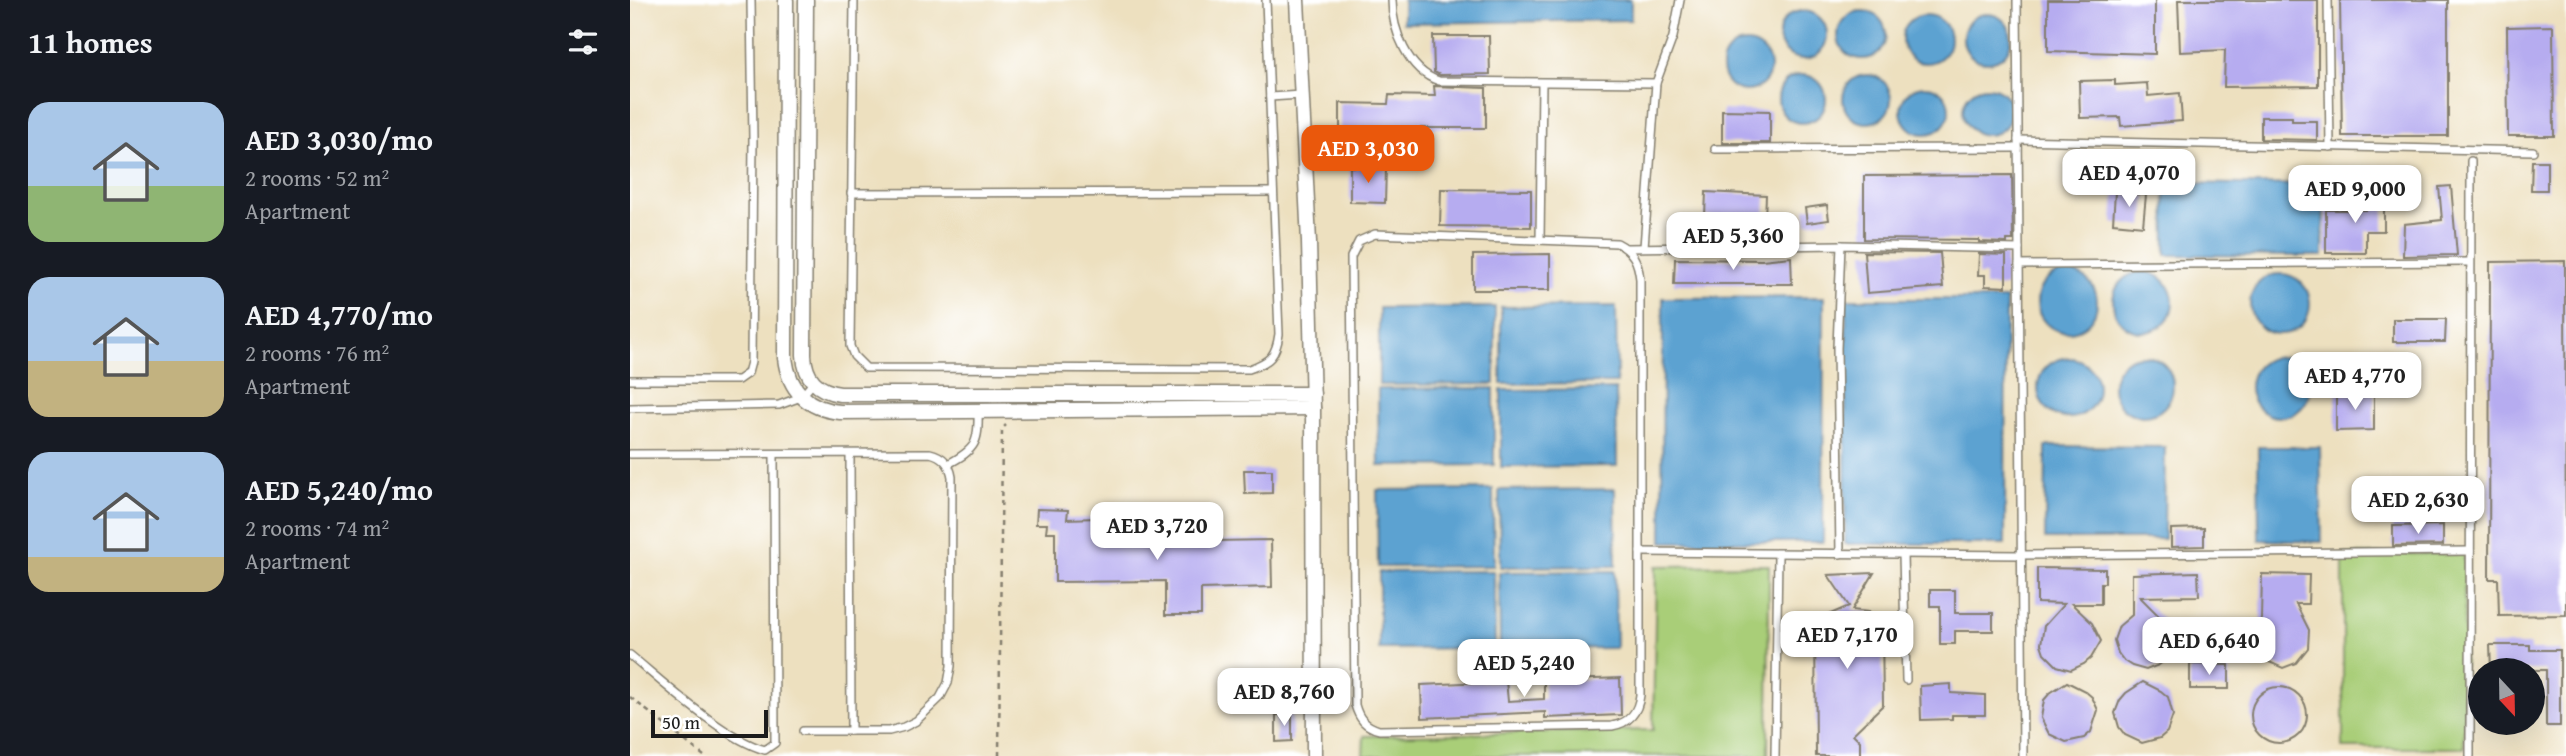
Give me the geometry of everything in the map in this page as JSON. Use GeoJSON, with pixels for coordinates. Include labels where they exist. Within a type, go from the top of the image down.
{"type":"FeatureCollection","features":[{"type":"Feature","properties":{"kind":"street"},"geometry":{"type":"LineString","coordinates":[[786,0],[785,358],[792,385],[801,397],[826,411],[840,412],[978,411],[1313,401]]}},
{"type":"Feature","properties":{"kind":"street"},"geometry":{"type":"LineString","coordinates":[[806,0],[804,365],[813,383],[830,393],[840,394],[1313,401]]}},
{"type":"Feature","properties":{"kind":"street"},"geometry":{"type":"LineString","coordinates":[[1297,0],[1309,242],[1313,401],[1314,756]]}},
{"type":"Feature","properties":{"kind":"lane"},"geometry":{"type":"LineString","coordinates":[[630,380],[738,380],[748,373],[751,362],[753,167],[751,0]]}},
{"type":"Feature","properties":{"kind":"lane"},"geometry":{"type":"LineString","coordinates":[[854,0],[850,346],[853,356],[866,368],[1249,369],[1266,363],[1277,349],[1279,334],[1266,0]]}},
{"type":"Feature","properties":{"kind":"lane"},"geometry":{"type":"LineString","coordinates":[[1392,0],[1392,18],[1398,37],[1419,69],[1431,79],[1447,82],[1656,83]]}},
{"type":"Feature","properties":{"kind":"lane"},"geometry":{"type":"LineString","coordinates":[[1644,247],[1656,83],[1673,37],[1680,0]]}},
{"type":"Feature","properties":{"kind":"lane"},"geometry":{"type":"LineString","coordinates":[[2017,0],[2023,756]]}},
{"type":"Feature","properties":{"kind":"lane"},"geometry":{"type":"LineString","coordinates":[[2328,0],[2330,147]]}},
{"type":"Feature","properties":{"kind":"lane"},"geometry":{"type":"LineString","coordinates":[[1540,240],[1542,83]]}},
{"type":"Feature","properties":{"kind":"lane"},"geometry":{"type":"LineString","coordinates":[[1270,97],[1302,95]]}},
{"type":"Feature","properties":{"kind":"lane"},"geometry":{"type":"LineString","coordinates":[[1714,149],[2018,144],[2533,151]]}},
{"type":"Feature","properties":{"kind":"lane"},"geometry":{"type":"LineString","coordinates":[[2470,756],[2471,161]]}},
{"type":"Feature","properties":{"kind":"lane"},"geometry":{"type":"LineString","coordinates":[[851,193],[1273,192]]}},
{"type":"Feature","properties":{"kind":"lane"},"geometry":{"type":"LineString","coordinates":[[1375,234],[1617,243],[1627,248],[1635,256],[1640,279],[1640,695],[1636,713],[1629,720],[1612,726],[1379,730],[1370,727],[1357,714],[1355,705],[1351,257],[1354,249],[1366,236],[1375,234]]}},
{"type":"Feature","properties":{"kind":"lane"},"geometry":{"type":"LineString","coordinates":[[1627,248],[1841,245],[2019,249]]}},
{"type":"Feature","properties":{"kind":"lane"},"geometry":{"type":"LineString","coordinates":[[1840,554],[1837,348],[1841,245]]}},
{"type":"Feature","properties":{"kind":"lane"},"geometry":{"type":"LineString","coordinates":[[2019,265],[2469,261]]}},
{"type":"Feature","properties":{"kind":"lane"},"geometry":{"type":"LineString","coordinates":[[630,408],[768,405],[801,397],[813,383]]}},
{"type":"Feature","properties":{"kind":"lane"},"geometry":{"type":"LineString","coordinates":[[948,464],[963,456],[974,445],[978,430],[978,411]]}},
{"type":"Feature","properties":{"kind":"lane"},"geometry":{"type":"LineString","coordinates":[[630,454],[930,453],[948,464],[951,477],[951,666],[948,683],[940,698],[916,721],[890,731],[803,731]]}},
{"type":"Feature","properties":{"kind":"lane"},"geometry":{"type":"LineString","coordinates":[[630,654],[693,707],[733,734],[765,750],[775,743],[774,454]]}},
{"type":"Feature","properties":{"kind":"lane"},"geometry":{"type":"LineString","coordinates":[[850,455],[851,731]]}},
{"type":"Feature","properties":{"kind":"lane"},"geometry":{"type":"LineString","coordinates":[[1640,552],[2022,555],[2470,551]]}},
{"type":"Feature","properties":{"kind":"lane"},"geometry":{"type":"LineString","coordinates":[[1903,554],[1906,680]]}},
{"type":"Feature","properties":{"kind":"lane"},"geometry":{"type":"LineString","coordinates":[[1774,756],[1778,555]]}},
{"type":"Feature","properties":{"kind":"path"},"geometry":{"type":"LineString","coordinates":[[999,756],[1002,429],[1007,424]]}},
{"type":"Feature","properties":{"kind":"path"},"geometry":{"type":"LineString","coordinates":[[630,697],[704,756]]}},
{"type":"Feature","properties":{"kind":"green space"},"geometry":{"type":"Polygon","coordinates":[[[2343,554],[2464,554],[2464,748],[2343,748],[2343,554]]]}},
{"type":"Feature","properties":{"kind":"green space"},"geometry":{"type":"Polygon","coordinates":[[[1769,565],[1768,756],[1363,756],[1364,736],[1653,730],[1656,566],[1769,565]]]}},
{"type":"Feature","properties":{"kind":"water"},"geometry":{"type":"Polygon","coordinates":[[[1403,0],[1631,0],[1631,20],[1403,23],[1403,0]]]}},
{"type":"Feature","properties":{"kind":"water"},"geometry":{"type":"Polygon","coordinates":[[[1803,11],[1820,18],[1827,35],[1820,52],[1803,59],[1786,52],[1779,35],[1786,18],[1803,11]]]}},
{"type":"Feature","properties":{"kind":"water"},"geometry":{"type":"Polygon","coordinates":[[[1862,11],[1879,18],[1886,35],[1879,52],[1862,59],[1845,52],[1838,35],[1845,18],[1862,11]]]}},
{"type":"Feature","properties":{"kind":"water"},"geometry":{"type":"Polygon","coordinates":[[[1987,14],[2004,21],[2011,38],[2004,55],[1987,62],[1970,55],[1963,38],[1970,21],[1987,14]]]}},
{"type":"Feature","properties":{"kind":"water"},"geometry":{"type":"Polygon","coordinates":[[[1926,15],[1943,22],[1950,39],[1943,56],[1926,63],[1909,56],[1902,39],[1909,22],[1926,15]]]}},
{"type":"Feature","properties":{"kind":"water"},"geometry":{"type":"Polygon","coordinates":[[[1746,43],[1763,50],[1770,67],[1763,84],[1746,91],[1729,84],[1722,67],[1729,50],[1746,43]]]}},
{"type":"Feature","properties":{"kind":"water"},"geometry":{"type":"Polygon","coordinates":[[[1802,75],[1819,82],[1826,99],[1819,116],[1802,123],[1785,116],[1778,99],[1785,82],[1802,75]]]}},
{"type":"Feature","properties":{"kind":"water"},"geometry":{"type":"Polygon","coordinates":[[[1867,75],[1884,82],[1891,99],[1884,116],[1867,123],[1850,116],[1843,99],[1850,82],[1867,75]]]}},
{"type":"Feature","properties":{"kind":"water"},"geometry":{"type":"Polygon","coordinates":[[[1925,86],[1942,93],[1949,110],[1942,127],[1925,134],[1908,127],[1901,110],[1908,93],[1925,86]]]}},
{"type":"Feature","properties":{"kind":"water"},"geometry":{"type":"Polygon","coordinates":[[[1987,87],[2004,94],[2011,111],[2004,128],[1987,135],[1970,128],[1963,111],[1970,94],[1987,87]]]}},
{"type":"Feature","properties":{"kind":"water"},"geometry":{"type":"Polygon","coordinates":[[[2165,183],[2324,185],[2323,256],[2166,255],[2165,183]]]}},
{"type":"Feature","properties":{"kind":"water"},"geometry":{"type":"Polygon","coordinates":[[[2067,272],[2084,277],[2092,285],[2097,302],[2092,319],[2084,327],[2067,332],[2050,327],[2042,319],[2037,302],[2042,285],[2050,277],[2067,272]]]}},
{"type":"Feature","properties":{"kind":"water"},"geometry":{"type":"Polygon","coordinates":[[[2143,272],[2160,277],[2168,285],[2173,302],[2168,319],[2160,327],[2143,332],[2126,327],[2118,319],[2113,302],[2118,285],[2126,277],[2143,272]]]}},
{"type":"Feature","properties":{"kind":"water"},"geometry":{"type":"Polygon","coordinates":[[[2280,274],[2297,279],[2305,287],[2310,304],[2305,321],[2297,329],[2280,334],[2263,329],[2255,321],[2250,304],[2255,287],[2263,279],[2280,274]]]}},
{"type":"Feature","properties":{"kind":"water"},"geometry":{"type":"Polygon","coordinates":[[[1824,297],[1823,542],[1662,542],[1663,298],[1824,297]]]}},
{"type":"Feature","properties":{"kind":"water"},"geometry":{"type":"Polygon","coordinates":[[[1846,299],[2006,299],[2005,544],[1845,544],[1846,299]]]}},
{"type":"Feature","properties":{"kind":"water"},"geometry":{"type":"Polygon","coordinates":[[[1616,306],[1617,383],[1501,384],[1501,307],[1616,306]]]}},
{"type":"Feature","properties":{"kind":"water"},"geometry":{"type":"Polygon","coordinates":[[[1495,307],[1495,384],[1379,385],[1379,308],[1495,307]]]}},
{"type":"Feature","properties":{"kind":"water"},"geometry":{"type":"Polygon","coordinates":[[[2143,356],[2164,365],[2173,386],[2164,407],[2143,416],[2122,407],[2113,386],[2122,365],[2143,356]]]}},
{"type":"Feature","properties":{"kind":"water"},"geometry":{"type":"Polygon","coordinates":[[[2280,357],[2301,366],[2310,387],[2301,408],[2280,417],[2259,408],[2250,387],[2259,366],[2280,357]]]}},
{"type":"Feature","properties":{"kind":"water"},"geometry":{"type":"Polygon","coordinates":[[[2068,358],[2089,367],[2098,388],[2089,409],[2068,418],[2047,409],[2038,388],[2047,367],[2068,358]]]}},
{"type":"Feature","properties":{"kind":"water"},"geometry":{"type":"Polygon","coordinates":[[[1494,388],[1494,465],[1379,466],[1378,389],[1494,388]]]}},
{"type":"Feature","properties":{"kind":"water"},"geometry":{"type":"Polygon","coordinates":[[[1616,389],[1617,466],[1501,467],[1501,390],[1616,389]]]}},
{"type":"Feature","properties":{"kind":"water"},"geometry":{"type":"Polygon","coordinates":[[[2046,446],[2165,447],[2164,539],[2045,539],[2046,446]]]}},
{"type":"Feature","properties":{"kind":"water"},"geometry":{"type":"Polygon","coordinates":[[[2258,447],[2320,447],[2322,542],[2259,540],[2258,447]]]}},
{"type":"Feature","properties":{"kind":"water"},"geometry":{"type":"Polygon","coordinates":[[[1493,489],[1494,566],[1378,567],[1377,490],[1493,489]]]}},
{"type":"Feature","properties":{"kind":"water"},"geometry":{"type":"Polygon","coordinates":[[[1615,489],[1616,566],[1500,567],[1499,490],[1615,489]]]}},
{"type":"Feature","properties":{"kind":"water"},"geometry":{"type":"Polygon","coordinates":[[[1494,571],[1495,648],[1379,649],[1379,572],[1494,571]]]}},
{"type":"Feature","properties":{"kind":"water"},"geometry":{"type":"Polygon","coordinates":[[[1615,571],[1616,648],[1500,649],[1499,572],[1615,571]]]}},
{"type":"Feature","properties":{"kind":"building"},"geometry":{"type":"Polygon","coordinates":[[[2048,0],[2155,0],[2155,54],[2048,51],[2048,0]]]}},
{"type":"Feature","properties":{"kind":"building"},"geometry":{"type":"Polygon","coordinates":[[[2178,0],[2318,0],[2318,86],[2224,87],[2225,50],[2180,52],[2178,0]]]}},
{"type":"Feature","properties":{"kind":"building"},"geometry":{"type":"Polygon","coordinates":[[[2340,0],[2448,0],[2448,136],[2342,136],[2340,0]]]}},
{"type":"Feature","properties":{"kind":"building"},"geometry":{"type":"Polygon","coordinates":[[[2553,26],[2554,136],[2508,136],[2507,27],[2553,26]]]}},
{"type":"Feature","properties":{"kind":"building"},"geometry":{"type":"Polygon","coordinates":[[[1433,36],[1489,36],[1490,74],[1440,75],[1434,72],[1433,36]]]}},
{"type":"Feature","properties":{"kind":"building"},"geometry":{"type":"Polygon","coordinates":[[[2115,80],[2115,85],[2147,83],[2148,96],[2180,93],[2182,121],[2121,126],[2120,117],[2080,118],[2079,81],[2115,80]]]}},
{"type":"Feature","properties":{"kind":"building"},"geometry":{"type":"Polygon","coordinates":[[[1434,86],[1486,88],[1486,128],[1390,128],[1390,134],[1340,134],[1340,103],[1388,104],[1389,95],[1435,96],[1434,86]]]}},
{"type":"Feature","properties":{"kind":"building"},"geometry":{"type":"Polygon","coordinates":[[[1722,110],[1770,111],[1770,143],[1722,143],[1722,110]]]}},
{"type":"Feature","properties":{"kind":"building"},"geometry":{"type":"Polygon","coordinates":[[[2261,117],[2292,117],[2292,121],[2317,121],[2317,140],[2261,139],[2261,117]]]}},
{"type":"Feature","properties":{"kind":"building"},"geometry":{"type":"Polygon","coordinates":[[[2532,161],[2547,161],[2547,190],[2531,190],[2532,161]]]}},
{"type":"Feature","properties":{"kind":"building"},"geometry":{"type":"Polygon","coordinates":[[[1350,167],[1386,167],[1385,203],[1350,202],[1350,167]]]}},
{"type":"Feature","properties":{"kind":"building"},"geometry":{"type":"Polygon","coordinates":[[[2012,175],[2013,240],[2007,240],[2007,243],[1979,240],[1864,239],[1864,176],[2012,175]]]}},
{"type":"Feature","properties":{"kind":"building"},"geometry":{"type":"Polygon","coordinates":[[[2451,186],[2457,255],[2403,256],[2404,224],[2442,220],[2439,187],[2451,186]]]}},
{"type":"Feature","properties":{"kind":"building"},"geometry":{"type":"Polygon","coordinates":[[[2367,188],[2384,188],[2384,231],[2366,231],[2366,253],[2326,253],[2326,210],[2366,210],[2367,188]]]}},
{"type":"Feature","properties":{"kind":"building"},"geometry":{"type":"Polygon","coordinates":[[[1441,189],[1531,190],[1531,227],[1440,226],[1441,189]]]}},
{"type":"Feature","properties":{"kind":"building"},"geometry":{"type":"Polygon","coordinates":[[[1706,192],[1766,195],[1765,219],[1705,216],[1706,192]]]}},
{"type":"Feature","properties":{"kind":"building"},"geometry":{"type":"Polygon","coordinates":[[[2115,192],[2146,195],[2143,226],[2113,223],[2115,192]]]}},
{"type":"Feature","properties":{"kind":"building"},"geometry":{"type":"Polygon","coordinates":[[[1827,205],[1829,220],[1807,223],[1805,208],[1827,205]]]}},
{"type":"Feature","properties":{"kind":"building"},"geometry":{"type":"Polygon","coordinates":[[[1864,252],[1940,253],[1943,287],[1867,293],[1864,252]]]}},
{"type":"Feature","properties":{"kind":"building"},"geometry":{"type":"Polygon","coordinates":[[[1550,254],[1550,290],[1473,290],[1473,255],[1550,254]]]}},
{"type":"Feature","properties":{"kind":"building"},"geometry":{"type":"Polygon","coordinates":[[[1979,254],[2006,255],[2006,287],[1985,286],[1985,275],[1978,275],[1979,254]]]}},
{"type":"Feature","properties":{"kind":"building"},"geometry":{"type":"Polygon","coordinates":[[[1791,257],[1792,284],[1674,284],[1675,259],[1762,260],[1791,257]]]}},
{"type":"Feature","properties":{"kind":"building"},"geometry":{"type":"Polygon","coordinates":[[[2565,261],[2566,615],[2499,616],[2498,579],[2489,579],[2490,262],[2565,261]]]}},
{"type":"Feature","properties":{"kind":"building"},"geometry":{"type":"Polygon","coordinates":[[[2393,319],[2446,319],[2445,342],[2393,342],[2393,319]]]}},
{"type":"Feature","properties":{"kind":"building"},"geometry":{"type":"Polygon","coordinates":[[[2374,393],[2374,430],[2336,431],[2336,394],[2374,393]]]}},
{"type":"Feature","properties":{"kind":"building"},"geometry":{"type":"Polygon","coordinates":[[[1244,470],[1272,470],[1272,493],[1245,494],[1244,470]]]}},
{"type":"Feature","properties":{"kind":"building"},"geometry":{"type":"Polygon","coordinates":[[[1037,509],[1068,510],[1067,519],[1097,518],[1098,543],[1271,540],[1272,587],[1201,589],[1201,615],[1165,615],[1165,581],[1055,582],[1055,532],[1046,532],[1047,524],[1036,524],[1037,509]]]}},
{"type":"Feature","properties":{"kind":"building"},"geometry":{"type":"Polygon","coordinates":[[[2443,525],[2443,545],[2393,546],[2393,526],[2443,525]]]}},
{"type":"Feature","properties":{"kind":"building"},"geometry":{"type":"Polygon","coordinates":[[[2204,528],[2204,546],[2171,547],[2171,529],[2204,528]]]}},
{"type":"Feature","properties":{"kind":"building"},"geometry":{"type":"Polygon","coordinates":[[[2037,568],[2105,569],[2105,583],[2101,583],[2101,604],[2072,604],[2092,623],[2101,641],[2091,658],[2071,670],[2057,666],[2044,653],[2041,644],[2044,626],[2064,604],[2037,603],[2037,568]]]}},
{"type":"Feature","properties":{"kind":"building"},"geometry":{"type":"Polygon","coordinates":[[[2198,572],[2199,596],[2140,597],[2167,624],[2171,632],[2171,650],[2166,659],[2146,670],[2124,661],[2114,640],[2119,626],[2132,615],[2132,574],[2198,572]]]}},
{"type":"Feature","properties":{"kind":"building"},"geometry":{"type":"Polygon","coordinates":[[[1874,573],[1852,610],[1868,612],[1882,625],[1883,705],[1853,734],[1860,741],[1860,756],[1816,756],[1815,620],[1823,620],[1849,606],[1828,575],[1874,573]]]}},
{"type":"Feature","properties":{"kind":"building"},"geometry":{"type":"Polygon","coordinates":[[[2262,574],[2309,575],[2308,604],[2296,604],[2309,630],[2308,648],[2296,663],[2283,668],[2262,659],[2253,642],[2253,633],[2261,619],[2262,574]]]}},
{"type":"Feature","properties":{"kind":"building"},"geometry":{"type":"Polygon","coordinates":[[[1930,590],[1955,590],[1955,613],[1993,613],[1993,631],[1955,631],[1955,644],[1940,644],[1940,606],[1930,606],[1930,590]]]}},
{"type":"Feature","properties":{"kind":"building"},"geometry":{"type":"Polygon","coordinates":[[[2490,645],[2530,645],[2530,650],[2560,650],[2560,726],[2546,726],[2545,658],[2491,658],[2490,645]]]}},
{"type":"Feature","properties":{"kind":"building"},"geometry":{"type":"Polygon","coordinates":[[[2190,664],[2229,665],[2229,689],[2190,689],[2190,664]]]}},
{"type":"Feature","properties":{"kind":"building"},"geometry":{"type":"Polygon","coordinates":[[[1620,678],[1621,715],[1545,718],[1545,712],[1422,718],[1421,685],[1506,681],[1508,701],[1544,699],[1544,681],[1620,678]]]}},
{"type":"Feature","properties":{"kind":"building"},"geometry":{"type":"Polygon","coordinates":[[[2067,682],[2092,697],[2098,710],[2091,732],[2084,738],[2066,742],[2049,734],[2041,718],[2044,700],[2067,682]]]}},
{"type":"Feature","properties":{"kind":"building"},"geometry":{"type":"Polygon","coordinates":[[[2143,682],[2168,697],[2173,715],[2167,732],[2160,738],[2142,743],[2125,735],[2119,727],[2115,713],[2126,693],[2143,682]]]}},
{"type":"Feature","properties":{"kind":"building"},"geometry":{"type":"Polygon","coordinates":[[[1951,684],[1951,693],[1985,695],[1985,715],[1952,715],[1952,719],[1921,720],[1920,686],[1951,684]]]}},
{"type":"Feature","properties":{"kind":"building"},"geometry":{"type":"Polygon","coordinates":[[[2273,687],[2285,687],[2295,691],[2303,699],[2307,715],[2303,731],[2295,739],[2285,743],[2273,743],[2263,739],[2255,731],[2251,721],[2251,709],[2255,699],[2263,691],[2273,687]]]}},
{"type":"Feature","properties":{"kind":"building"},"geometry":{"type":"Polygon","coordinates":[[[1276,715],[1292,715],[1292,741],[1276,742],[1276,715]]]}}]}
